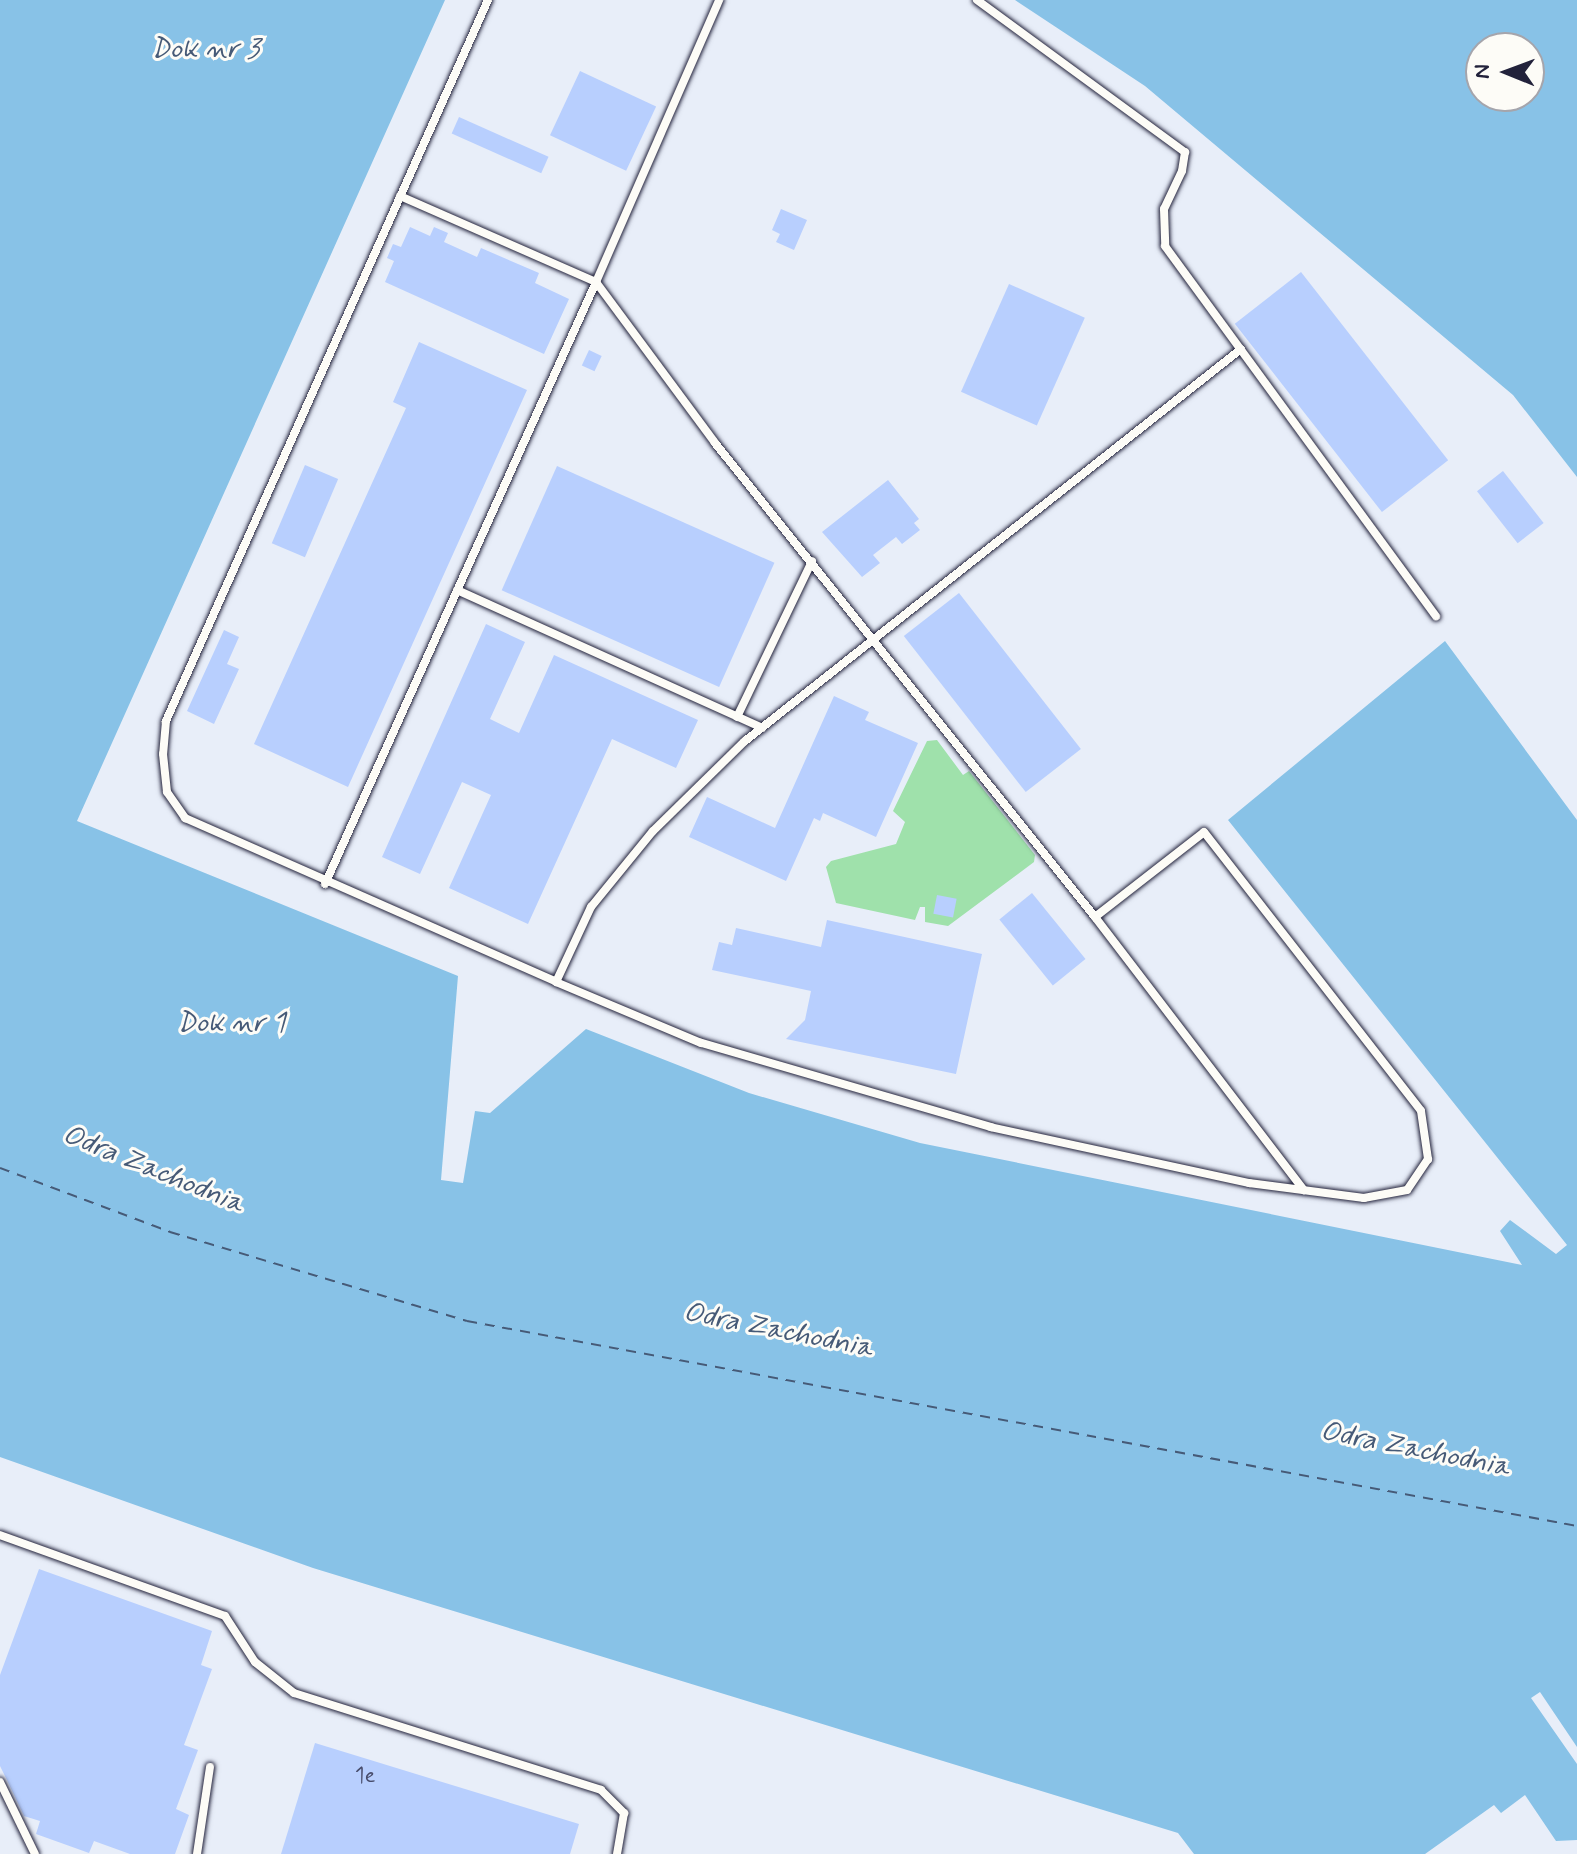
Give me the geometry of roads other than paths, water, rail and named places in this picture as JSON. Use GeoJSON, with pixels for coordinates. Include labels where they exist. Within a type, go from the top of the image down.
{"type":"FeatureCollection","features":[{"type":"Feature","properties":{"kind":"lane"},"geometry":{"type":"LineString","coordinates":[[488,0],[166,721],[167,792],[185,818],[325,884],[701,1043],[840,1086],[991,1127],[1304,1190],[1364,1198],[1407,1190],[1428,1159],[1421,1111],[1204,832],[1095,917]]}},
{"type":"Feature","properties":{"kind":"lane"},"geometry":{"type":"LineString","coordinates":[[325,884],[596,282],[719,0]]}},
{"type":"Feature","properties":{"kind":"lane"},"geometry":{"type":"LineString","coordinates":[[977,0],[1185,152],[1182,171],[1164,209],[1165,246],[1436,616]]}},
{"type":"Feature","properties":{"kind":"lane"},"geometry":{"type":"LineString","coordinates":[[400,196],[596,282],[715,443],[1095,917],[1304,1190]]}},
{"type":"Feature","properties":{"kind":"lane"},"geometry":{"type":"LineString","coordinates":[[556,982],[591,907],[653,831],[762,728],[1241,349]]}},
{"type":"Feature","properties":{"kind":"lane"},"geometry":{"type":"LineString","coordinates":[[737,717],[812,561]]}},
{"type":"Feature","properties":{"kind":"lane"},"geometry":{"type":"LineString","coordinates":[[457,590],[762,728]]}},
{"type":"Feature","properties":{"kind":"lane"},"geometry":{"type":"LineString","coordinates":[[0,1535],[225,1616],[255,1662],[294,1693],[601,1790],[624,1813],[617,1854]]}},
{"type":"Feature","properties":{"kind":"lane"},"geometry":{"type":"LineString","coordinates":[[197,1854],[210,1767]]}},
{"type":"Feature","properties":{"kind":"lane"},"geometry":{"type":"LineString","coordinates":[[0,1782],[35,1854]]}},
{"type":"Feature","properties":{"kind":"water"},"geometry":{"type":"Polygon","coordinates":[[[0,0],[445,0],[77,821],[458,976],[441,1180],[463,1183],[475,1111],[490,1113],[586,1029],[749,1093],[920,1143],[1522,1265],[1500,1231],[1510,1220],[1556,1254],[1567,1245],[1228,820],[1445,641],[1577,820],[1577,1747],[1540,1692],[1531,1698],[1577,1764],[1577,1840],[1556,1841],[1525,1795],[1501,1813],[1494,1805],[1425,1854],[1194,1854],[1178,1833],[313,1568],[0,1457],[0,0]]]}},
{"type":"Feature","properties":{"kind":"water"},"geometry":{"type":"Polygon","coordinates":[[[1015,0],[1577,0],[1577,477],[1513,395],[1145,86],[1015,0]]]}},
{"type":"Feature","properties":{"kind":"water label","name":"Dok nr 3"},"geometry":{"type":"Point","coordinates":[205,50]}},
{"type":"Feature","properties":{"kind":"water label","name":"Dok nr 1"},"geometry":{"type":"Point","coordinates":[231,1024]}},
{"type":"Feature","properties":{"kind":"water label","name":"Odra Zachodnia"},"geometry":{"type":"Point","coordinates":[153,1170]}},
{"type":"Feature","properties":{"kind":"water label","name":"Odra Zachodnia"},"geometry":{"type":"Point","coordinates":[778,1331]}},
{"type":"Feature","properties":{"kind":"water label","name":"Odra Zachodnia"},"geometry":{"type":"Point","coordinates":[1415,1450]}}]}
